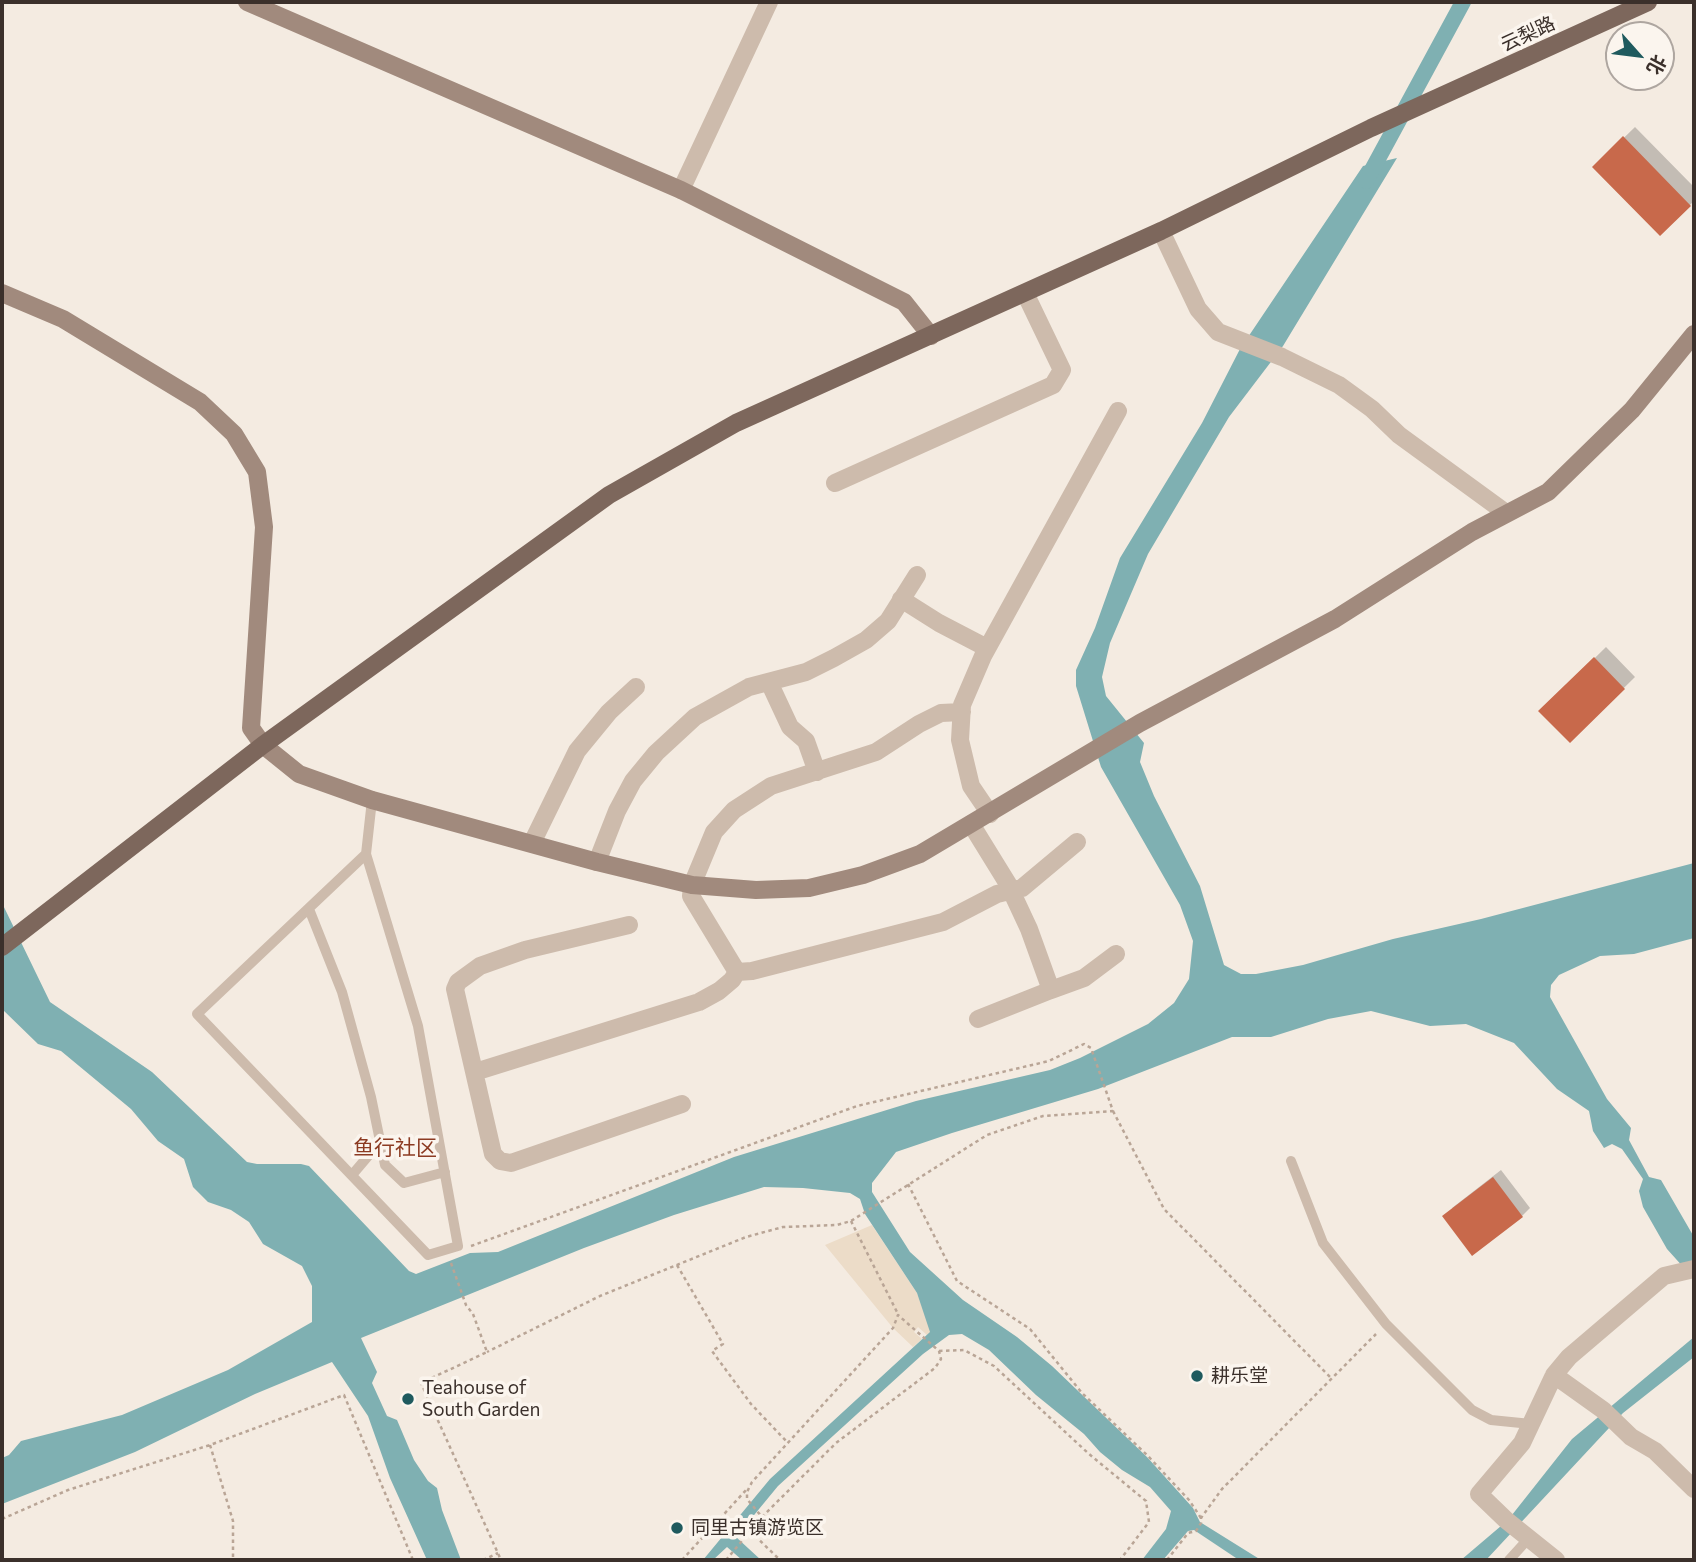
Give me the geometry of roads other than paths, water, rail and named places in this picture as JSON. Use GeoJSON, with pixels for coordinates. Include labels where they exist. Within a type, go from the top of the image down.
{"type":"FeatureCollection","features":[{"type":"Feature","properties":{"kind":"main road","name":"云梨路"},"geometry":{"type":"LineString","coordinates":[[2,947],[263,745],[609,495],[736,423],[1161,231],[1371,128],[1648,2]]}},
{"type":"Feature","properties":{"kind":"street"},"geometry":{"type":"LineString","coordinates":[[247,2],[681,190],[904,302],[931,336]]}},
{"type":"Feature","properties":{"kind":"street"},"geometry":{"type":"LineString","coordinates":[[681,190],[769,2]]}},
{"type":"Feature","properties":{"kind":"street"},"geometry":{"type":"LineString","coordinates":[[1161,231],[1198,309],[1218,332],[1282,357],[1339,385],[1372,409],[1399,435],[1506,513]]}},
{"type":"Feature","properties":{"kind":"street"},"geometry":{"type":"LineString","coordinates":[[2,293],[63,319],[200,402],[234,434],[257,472],[264,527],[251,728],[263,745],[299,774],[372,800],[597,862],[692,885],[756,890],[809,888],[863,875],[920,854],[1140,723],[1335,619],[1472,532],[1548,492],[1632,410],[1694,334]]}},
{"type":"Feature","properties":{"kind":"street"},"geometry":{"type":"LineString","coordinates":[[835,483],[1053,385],[1062,370],[1026,293]]}},
{"type":"Feature","properties":{"kind":"street"},"geometry":{"type":"LineString","coordinates":[[990,814],[971,786],[960,740],[962,705],[987,648],[1118,411]]}},
{"type":"Feature","properties":{"kind":"street"},"geometry":{"type":"LineString","coordinates":[[597,862],[617,811],[633,781],[656,753],[695,717],[750,687],[806,671],[834,659],[866,640],[888,621],[917,575]]}},
{"type":"Feature","properties":{"kind":"street"},"geometry":{"type":"LineString","coordinates":[[901,599],[987,648]]}},
{"type":"Feature","properties":{"kind":"street"},"geometry":{"type":"LineString","coordinates":[[769,682],[790,727],[806,741],[817,772]]}},
{"type":"Feature","properties":{"kind":"street"},"geometry":{"type":"LineString","coordinates":[[532,843],[577,751],[609,712],[636,687]]}},
{"type":"Feature","properties":{"kind":"street"},"geometry":{"type":"LineString","coordinates":[[737,972],[691,896],[692,885],[714,832],[734,810],[771,786],[876,752],[941,713],[961,712]]}},
{"type":"Feature","properties":{"kind":"street"},"geometry":{"type":"LineString","coordinates":[[971,824],[1011,890],[1029,929],[1051,990]]}},
{"type":"Feature","properties":{"kind":"street"},"geometry":{"type":"LineString","coordinates":[[475,1072],[699,1002],[719,991],[737,972],[752,971],[943,922],[996,894],[1022,888],[1077,842]]}},
{"type":"Feature","properties":{"kind":"street"},"geometry":{"type":"LineString","coordinates":[[629,925],[525,950],[480,966],[458,982],[455,989],[493,1154],[500,1161],[511,1163],[682,1104]]}},
{"type":"Feature","properties":{"kind":"street"},"geometry":{"type":"LineString","coordinates":[[978,1018],[1084,978],[1116,954]]}},
{"type":"Feature","properties":{"kind":"street"},"geometry":{"type":"LineString","coordinates":[[1556,1560],[1479,1494],[1522,1443],[1555,1375],[1569,1357],[1664,1276],[1686,1271]]}},
{"type":"Feature","properties":{"kind":"street"},"geometry":{"type":"LineString","coordinates":[[1555,1375],[1603,1410],[1631,1437],[1655,1451],[1694,1489]]}},
{"type":"Feature","properties":{"kind":"lane"},"geometry":{"type":"LineString","coordinates":[[366,854],[197,1014],[428,1255],[447,1255],[458,1246],[418,1026],[366,854],[372,800]]}},
{"type":"Feature","properties":{"kind":"lane"},"geometry":{"type":"LineString","coordinates":[[309,908],[342,992],[371,1097],[385,1165],[404,1183],[445,1172]]}},
{"type":"Feature","properties":{"kind":"lane"},"geometry":{"type":"LineString","coordinates":[[352,1175],[380,1142]]}},
{"type":"Feature","properties":{"kind":"lane"},"geometry":{"type":"LineString","coordinates":[[1291,1161],[1323,1243],[1386,1324],[1472,1410],[1491,1420],[1531,1424]]}},
{"type":"Feature","properties":{"kind":"lane"},"geometry":{"type":"LineString","coordinates":[[1509,1560],[1529,1538]]}},
{"type":"Feature","properties":{"kind":"water"},"geometry":{"type":"Polygon","coordinates":[[[1397,158],[1283,346],[1229,417],[1148,554],[1110,643],[1102,677],[1106,696],[1144,743],[1140,762],[1154,796],[1200,886],[1224,965],[1241,974],[1256,974],[1303,965],[1393,939],[1481,919],[1694,863],[1694,938],[1634,954],[1600,956],[1559,975],[1551,985],[1550,997],[1607,1099],[1631,1128],[1629,1140],[1649,1177],[1661,1180],[1694,1237],[1694,1279],[1667,1249],[1643,1207],[1639,1191],[1643,1179],[1622,1149],[1612,1144],[1604,1148],[1593,1131],[1589,1111],[1557,1089],[1514,1043],[1466,1024],[1430,1026],[1371,1011],[1328,1019],[1271,1037],[1232,1037],[1098,1089],[896,1152],[872,1183],[872,1192],[910,1252],[963,1300],[1017,1337],[1052,1366],[1147,1457],[1193,1508],[1200,1522],[1261,1560],[1239,1560],[1194,1530],[1188,1531],[1163,1560],[1142,1560],[1166,1529],[1171,1511],[1150,1487],[1122,1470],[1100,1452],[1084,1434],[1036,1395],[989,1350],[962,1334],[949,1335],[923,1354],[778,1486],[736,1537],[761,1560],[742,1560],[727,1547],[713,1560],[703,1560],[770,1479],[930,1332],[917,1293],[865,1214],[860,1199],[850,1193],[803,1188],[764,1187],[674,1215],[584,1248],[361,1338],[377,1372],[372,1383],[387,1416],[397,1420],[414,1460],[428,1481],[437,1488],[442,1510],[461,1560],[427,1560],[390,1478],[368,1416],[332,1362],[255,1394],[135,1452],[2,1504],[2,1458],[9,1455],[21,1441],[122,1415],[228,1370],[312,1322],[312,1286],[302,1266],[263,1244],[249,1222],[231,1210],[208,1202],[193,1187],[184,1159],[158,1141],[131,1109],[61,1051],[38,1044],[2,1009],[2,903],[50,1002],[152,1072],[247,1162],[309,1166],[409,1271],[416,1274],[470,1253],[498,1252],[734,1157],[916,1101],[1050,1070],[1148,1024],[1174,1003],[1189,979],[1193,941],[1180,905],[1101,767],[1076,686],[1076,670],[1095,628],[1120,558],[1202,423],[1240,349],[1363,166],[1397,158]]]}},
{"type":"Feature","properties":{"kind":"water"},"geometry":{"type":"Polygon","coordinates":[[[1694,1337],[1694,1357],[1623,1413],[1486,1560],[1461,1560],[1508,1520],[1572,1439],[1694,1337]]]}},
{"type":"Feature","properties":{"kind":"waterway"},"geometry":{"type":"LineString","coordinates":[[1366,181],[1463,2]]}},
{"type":"Feature","properties":{"kind":"place","name":"耕乐堂"},"geometry":{"type":"Point","coordinates":[1197,1376]}},
{"type":"Feature","properties":{"kind":"place","name":"Teahouse of South Garden"},"geometry":{"type":"Point","coordinates":[408,1399]}},
{"type":"Feature","properties":{"kind":"place","name":"同里古镇游览区"},"geometry":{"type":"Point","coordinates":[677,1528]}},
{"type":"Feature","properties":{"kind":"district","name":"鱼行社区"},"geometry":{"type":"Point","coordinates":[395,1148]}}]}
